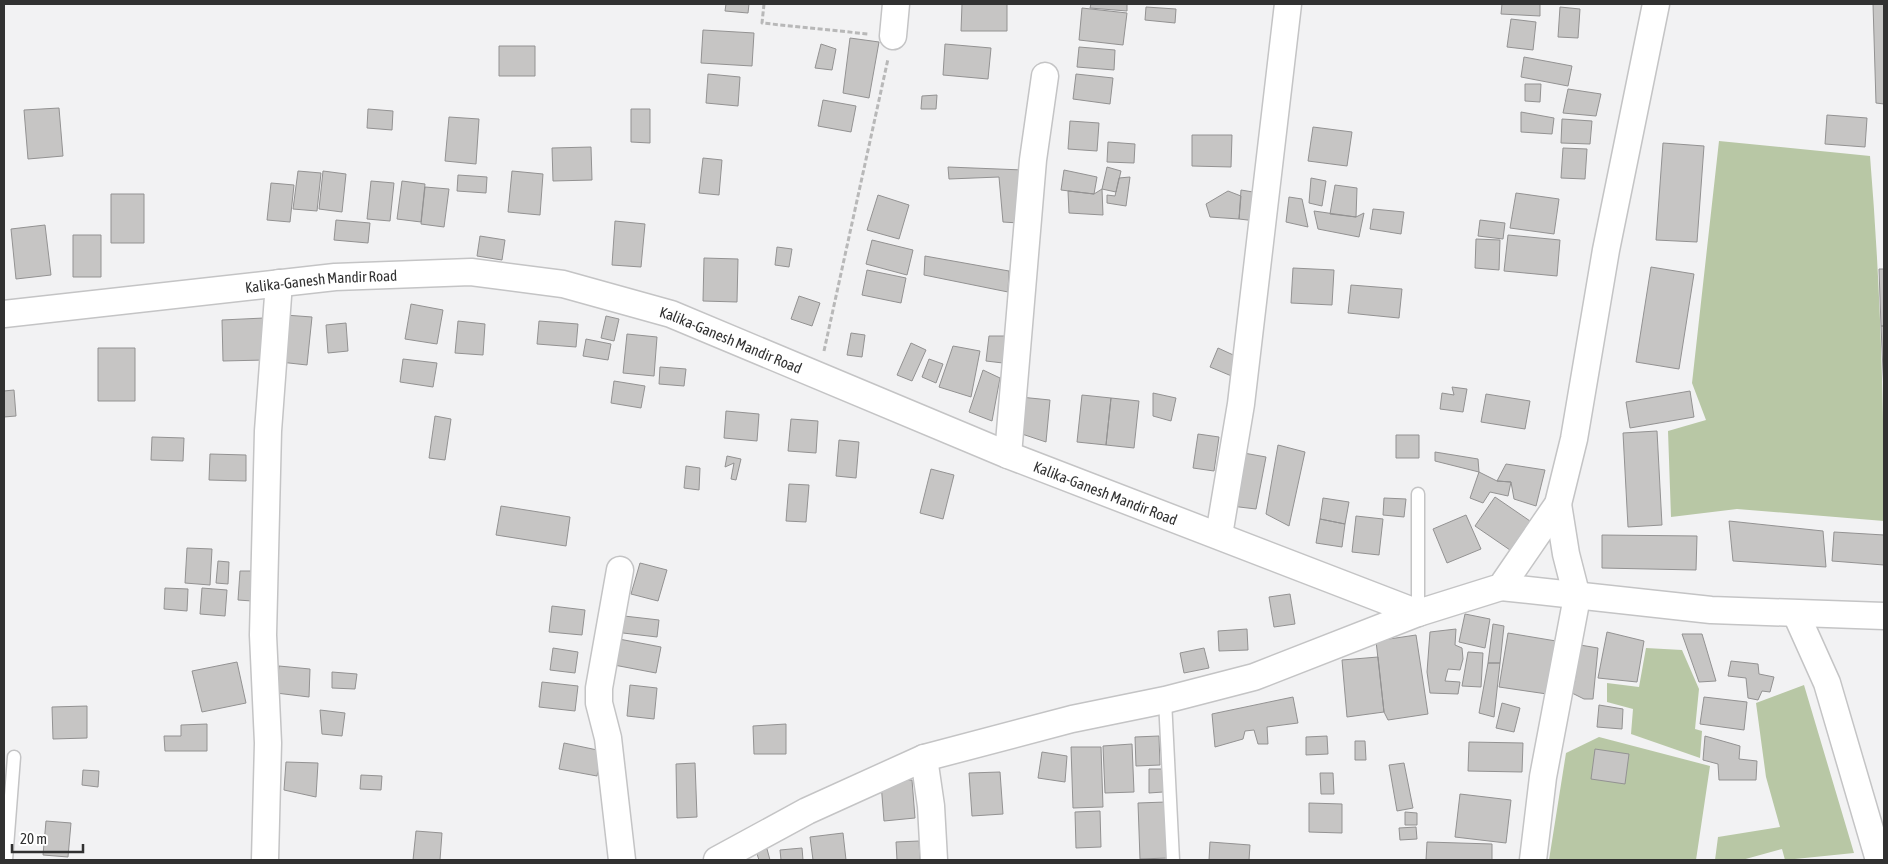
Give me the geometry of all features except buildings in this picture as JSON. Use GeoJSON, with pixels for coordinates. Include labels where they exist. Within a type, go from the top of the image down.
{"type":"FeatureCollection","features":[{"type":"Feature","properties":{"kind":"street"},"geometry":{"type":"LineString","coordinates":[[893,36],[896,4]]}},
{"type":"Feature","properties":{"kind":"street"},"geometry":{"type":"LineString","coordinates":[[1219,535],[1241,404],[1288,4]]}},
{"type":"Feature","properties":{"kind":"street"},"geometry":{"type":"LineString","coordinates":[[1501,587],[1558,504],[1574,439],[1606,250],[1656,4]]}},
{"type":"Feature","properties":{"kind":"street"},"geometry":{"type":"LineString","coordinates":[[1008,455],[1032,160],[1044,76]]}},
{"type":"Feature","properties":{"kind":"street","name":"Kalika-Ganesh Mandir Road"},"geometry":{"type":"LineString","coordinates":[[4,314],[335,277],[471,272],[563,284],[671,314],[1008,455],[1418,613]]}},
{"type":"Feature","properties":{"kind":"street"},"geometry":{"type":"LineString","coordinates":[[265,860],[268,743],[263,635],[264,576],[268,431],[279,283]]}},
{"type":"Feature","properties":{"kind":"street"},"geometry":{"type":"LineString","coordinates":[[1533,860],[1543,777],[1576,597],[1566,554],[1558,504]]}},
{"type":"Feature","properties":{"kind":"street"},"geometry":{"type":"LineString","coordinates":[[620,570],[599,688],[599,703],[608,738],[622,860]]}},
{"type":"Feature","properties":{"kind":"street"},"geometry":{"type":"LineString","coordinates":[[717,860],[807,811],[924,758],[1072,718],[1165,700],[1254,677],[1418,613],[1501,587],[1576,597],[1711,610],[1884,616]]}},
{"type":"Feature","properties":{"kind":"street"},"geometry":{"type":"LineString","coordinates":[[1796,614],[1827,683],[1879,860]]}},
{"type":"Feature","properties":{"kind":"street"},"geometry":{"type":"LineString","coordinates":[[924,758],[931,806],[934,860]]}},
{"type":"Feature","properties":{"kind":"lane"},"geometry":{"type":"LineString","coordinates":[[1418,494],[1418,613]]}},
{"type":"Feature","properties":{"kind":"lane"},"geometry":{"type":"LineString","coordinates":[[1165,700],[1173,860]]}},
{"type":"Feature","properties":{"kind":"lane"},"geometry":{"type":"LineString","coordinates":[[6,860],[14,757]]}},
{"type":"Feature","properties":{"kind":"path"},"geometry":{"type":"LineString","coordinates":[[764,4],[762,23],[893,36],[818,376]]}},
{"type":"Feature","properties":{"kind":"green space"},"geometry":{"type":"Polygon","coordinates":[[[1719,141],[1870,156],[1881,338],[1884,521],[1737,509],[1671,517],[1668,431],[1706,420],[1692,383],[1719,141]]]}},
{"type":"Feature","properties":{"kind":"green space"},"geometry":{"type":"Polygon","coordinates":[[[1646,648],[1682,650],[1699,689],[1695,729],[1702,731],[1700,758],[1631,734],[1633,709],[1607,702],[1607,683],[1639,687],[1646,648]]]}},
{"type":"Feature","properties":{"kind":"green space"},"geometry":{"type":"Polygon","coordinates":[[[1804,685],[1854,853],[1785,860],[1782,849],[1742,860],[1715,860],[1718,837],[1780,827],[1766,777],[1756,703],[1804,685]]]}},
{"type":"Feature","properties":{"kind":"green space"},"geometry":{"type":"Polygon","coordinates":[[[1599,737],[1710,766],[1696,860],[1549,860],[1566,753],[1599,737]]]}}]}
